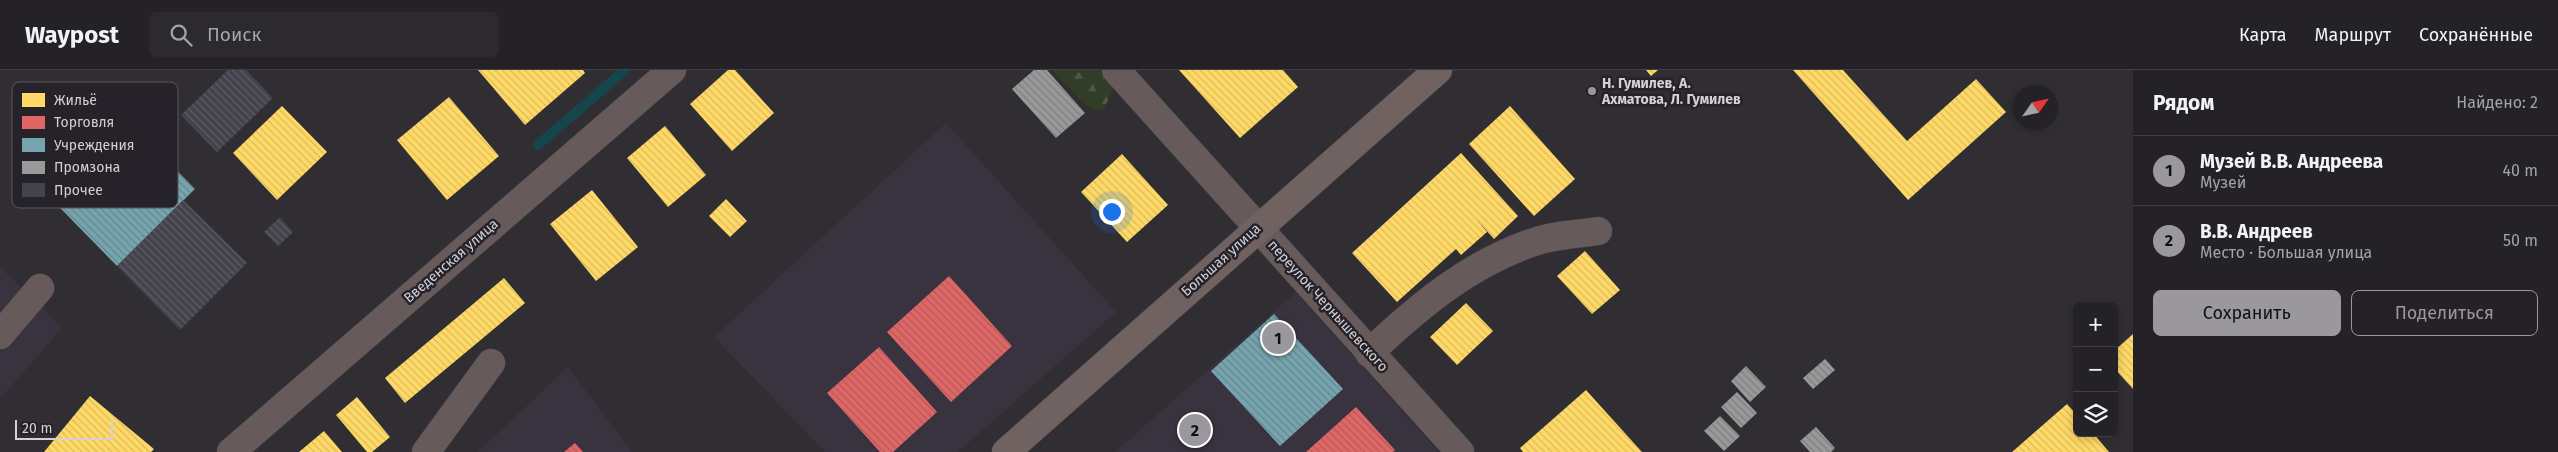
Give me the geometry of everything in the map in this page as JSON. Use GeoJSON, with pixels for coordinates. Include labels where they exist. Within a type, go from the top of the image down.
{"type":"FeatureCollection","features":[{"type":"Feature","properties":{"kind":"main road","name":"Большая улица"},"geometry":{"type":"LineString","coordinates":[[1006,452],[1258,227],[1438,70]]}},
{"type":"Feature","properties":{"kind":"street","name":"Введенская улица"},"geometry":{"type":"LineString","coordinates":[[231,452],[672,70]]}},
{"type":"Feature","properties":{"kind":"street","name":"переулок Чернышевского"},"geometry":{"type":"LineString","coordinates":[[1116,70],[1460,452]]}},
{"type":"Feature","properties":{"kind":"street"},"geometry":{"type":"LineString","coordinates":[[1370,353],[1429,300],[1473,270],[1506,252],[1539,240],[1598,231]]}},
{"type":"Feature","properties":{"kind":"street"},"geometry":{"type":"LineString","coordinates":[[0,335],[40,288]]}},
{"type":"Feature","properties":{"kind":"street"},"geometry":{"type":"LineString","coordinates":[[426,452],[490,364]]}},
{"type":"Feature","properties":{"kind":"shaded area"},"geometry":{"type":"Polygon","coordinates":[[[946,123],[1116,312],[958,452],[825,452],[714,337],[946,123]]]}},
{"type":"Feature","properties":{"kind":"shaded area"},"geometry":{"type":"Polygon","coordinates":[[[0,267],[62,328],[0,399],[0,267]]]}},
{"type":"Feature","properties":{"kind":"shaded area"},"geometry":{"type":"Polygon","coordinates":[[[1296,292],[1439,452],[1115,452],[1296,292]]]}},
{"type":"Feature","properties":{"kind":"shaded area"},"geometry":{"type":"Polygon","coordinates":[[[568,367],[632,452],[478,452],[568,367]]]}},
{"type":"Feature","properties":{"kind":"green space"},"geometry":{"type":"Polygon","coordinates":[[[1052,70],[1101,70],[1113,89],[1104,109],[1097,111],[1087,106],[1052,70]]]}},
{"type":"Feature","properties":{"kind":"building: Жильё"},"geometry":{"type":"Polygon","coordinates":[[[478,70],[583,70],[585,73],[525,125],[478,70]]]}},
{"type":"Feature","properties":{"kind":"building: Жильё"},"geometry":{"type":"Polygon","coordinates":[[[728,70],[735,70],[774,113],[732,151],[690,104],[728,70]]]}},
{"type":"Feature","properties":{"kind":"building: Жильё"},"geometry":{"type":"Polygon","coordinates":[[[1179,70],[1283,70],[1298,87],[1240,138],[1179,70]]]}},
{"type":"Feature","properties":{"kind":"building: Жильё"},"geometry":{"type":"Polygon","coordinates":[[[1646,70],[1658,70],[1651,76],[1646,70]]]}},
{"type":"Feature","properties":{"kind":"building: Жильё"},"geometry":{"type":"Polygon","coordinates":[[[1793,70],[1843,70],[1907,141],[1976,79],[2006,112],[1908,200],[1793,70]]]}},
{"type":"Feature","properties":{"kind":"building: Жильё"},"geometry":{"type":"Polygon","coordinates":[[[449,97],[499,156],[447,200],[397,140],[449,97]]]}},
{"type":"Feature","properties":{"kind":"building: Жильё"},"geometry":{"type":"Polygon","coordinates":[[[282,106],[327,152],[277,200],[233,153],[282,106]]]}},
{"type":"Feature","properties":{"kind":"building: Жильё"},"geometry":{"type":"Polygon","coordinates":[[[1510,106],[1575,179],[1534,216],[1469,144],[1510,106]]]}},
{"type":"Feature","properties":{"kind":"building: Жильё"},"geometry":{"type":"Polygon","coordinates":[[[665,126],[706,175],[668,207],[627,158],[665,126]]]}},
{"type":"Feature","properties":{"kind":"building: Жильё"},"geometry":{"type":"Polygon","coordinates":[[[1461,153],[1518,216],[1494,239],[1476,219],[1487,232],[1461,255],[1456,249],[1397,302],[1352,253],[1461,153]]]}},
{"type":"Feature","properties":{"kind":"building: Жильё"},"geometry":{"type":"Polygon","coordinates":[[[1122,154],[1168,205],[1127,242],[1081,192],[1122,154]]]}},
{"type":"Feature","properties":{"kind":"building: Жильё"},"geometry":{"type":"Polygon","coordinates":[[[592,190],[638,247],[596,281],[550,224],[592,190]]]}},
{"type":"Feature","properties":{"kind":"building: Жильё"},"geometry":{"type":"Polygon","coordinates":[[[726,199],[747,221],[730,237],[709,216],[726,199]]]}},
{"type":"Feature","properties":{"kind":"building: Жильё"},"geometry":{"type":"Polygon","coordinates":[[[1585,251],[1620,290],[1592,314],[1557,276],[1585,251]]]}},
{"type":"Feature","properties":{"kind":"building: Жильё"},"geometry":{"type":"Polygon","coordinates":[[[504,278],[525,303],[405,403],[385,378],[504,278]]]}},
{"type":"Feature","properties":{"kind":"building: Жильё"},"geometry":{"type":"Polygon","coordinates":[[[1466,303],[1493,331],[1457,365],[1430,337],[1466,303]]]}},
{"type":"Feature","properties":{"kind":"building: Жильё"},"geometry":{"type":"Polygon","coordinates":[[[2133,334],[2133,389],[2118,372],[2118,347],[2133,334]]]}},
{"type":"Feature","properties":{"kind":"building: Жильё"},"geometry":{"type":"Polygon","coordinates":[[[1586,390],[1642,452],[1523,452],[1520,448],[1586,390]]]}},
{"type":"Feature","properties":{"kind":"building: Жильё"},"geometry":{"type":"Polygon","coordinates":[[[90,396],[154,449],[151,452],[44,452],[90,396]]]}},
{"type":"Feature","properties":{"kind":"building: Жильё"},"geometry":{"type":"Polygon","coordinates":[[[357,397],[390,437],[372,452],[367,452],[336,415],[357,397]]]}},
{"type":"Feature","properties":{"kind":"building: Жильё"},"geometry":{"type":"Polygon","coordinates":[[[2067,404],[2073,411],[2073,437],[2096,437],[2109,452],[2012,452],[2067,404]]]}},
{"type":"Feature","properties":{"kind":"building: Жильё"},"geometry":{"type":"Polygon","coordinates":[[[324,431],[342,452],[299,452],[324,431]]]}},
{"type":"Feature","properties":{"kind":"building: Торговля"},"geometry":{"type":"Polygon","coordinates":[[[949,276],[1012,346],[951,402],[887,332],[949,276]]]}},
{"type":"Feature","properties":{"kind":"building: Торговля"},"geometry":{"type":"Polygon","coordinates":[[[879,347],[937,412],[893,452],[880,452],[827,393],[879,347]]]}},
{"type":"Feature","properties":{"kind":"building: Торговля"},"geometry":{"type":"Polygon","coordinates":[[[1356,407],[1395,450],[1393,452],[1306,452],[1356,407]]]}},
{"type":"Feature","properties":{"kind":"building: Торговля"},"geometry":{"type":"Polygon","coordinates":[[[575,443],[583,452],[564,452],[575,443]]]}},
{"type":"Feature","properties":{"kind":"building: Учреждения"},"geometry":{"type":"Polygon","coordinates":[[[178,172],[195,189],[178,206],[178,172]]]}},
{"type":"Feature","properties":{"kind":"building: Учреждения"},"geometry":{"type":"Polygon","coordinates":[[[60,208],[176,208],[117,266],[60,208]]]}},
{"type":"Feature","properties":{"kind":"building: Учреждения"},"geometry":{"type":"Polygon","coordinates":[[[1274,314],[1343,389],[1280,446],[1211,371],[1274,314]]]}},
{"type":"Feature","properties":{"kind":"building: Промзона"},"geometry":{"type":"Polygon","coordinates":[[[1034,70],[1047,70],[1085,113],[1056,138],[1012,89],[1034,70]]]}},
{"type":"Feature","properties":{"kind":"building: Промзона"},"geometry":{"type":"Polygon","coordinates":[[[1825,359],[1835,370],[1813,389],[1803,378],[1825,359]]]}},
{"type":"Feature","properties":{"kind":"building: Промзона"},"geometry":{"type":"Polygon","coordinates":[[[1746,366],[1766,387],[1750,402],[1731,381],[1746,366]]]}},
{"type":"Feature","properties":{"kind":"building: Промзона"},"geometry":{"type":"Polygon","coordinates":[[[1737,392],[1757,413],[1741,428],[1721,407],[1737,392]]]}},
{"type":"Feature","properties":{"kind":"building: Промзона"},"geometry":{"type":"Polygon","coordinates":[[[1720,416],[1740,436],[1724,451],[1704,431],[1720,416]]]}},
{"type":"Feature","properties":{"kind":"building: Промзона"},"geometry":{"type":"Polygon","coordinates":[[[1816,427],[1835,448],[1831,452],[1810,452],[1800,441],[1816,427]]]}},
{"type":"Feature","properties":{"kind":"building: Прочее"},"geometry":{"type":"Polygon","coordinates":[[[228,70],[246,70],[273,98],[217,152],[181,115],[228,70]]]}},
{"type":"Feature","properties":{"kind":"building: Прочее"},"geometry":{"type":"Polygon","coordinates":[[[183,200],[247,263],[180,330],[117,266],[175,208],[178,208],[178,205],[183,200]]]}},
{"type":"Feature","properties":{"kind":"building: Прочее"},"geometry":{"type":"Polygon","coordinates":[[[280,217],[293,232],[278,246],[264,232],[280,217]]]}},
{"type":"Feature","properties":{"kind":"waterway"},"geometry":{"type":"LineString","coordinates":[[538,145],[625,70]]}},
{"type":"Feature","properties":{"kind":"place","name":"Н. Гумилев, А. Ахматова, Л. Гумилев"},"geometry":{"type":"Point","coordinates":[1592,91]}},
{"type":"Feature","properties":{"kind":"place","name":"Музей В.В. Андреева"},"geometry":{"type":"Point","coordinates":[1278,338]}},
{"type":"Feature","properties":{"kind":"place","name":"В.В. Андреев"},"geometry":{"type":"Point","coordinates":[1195,430]}}]}
